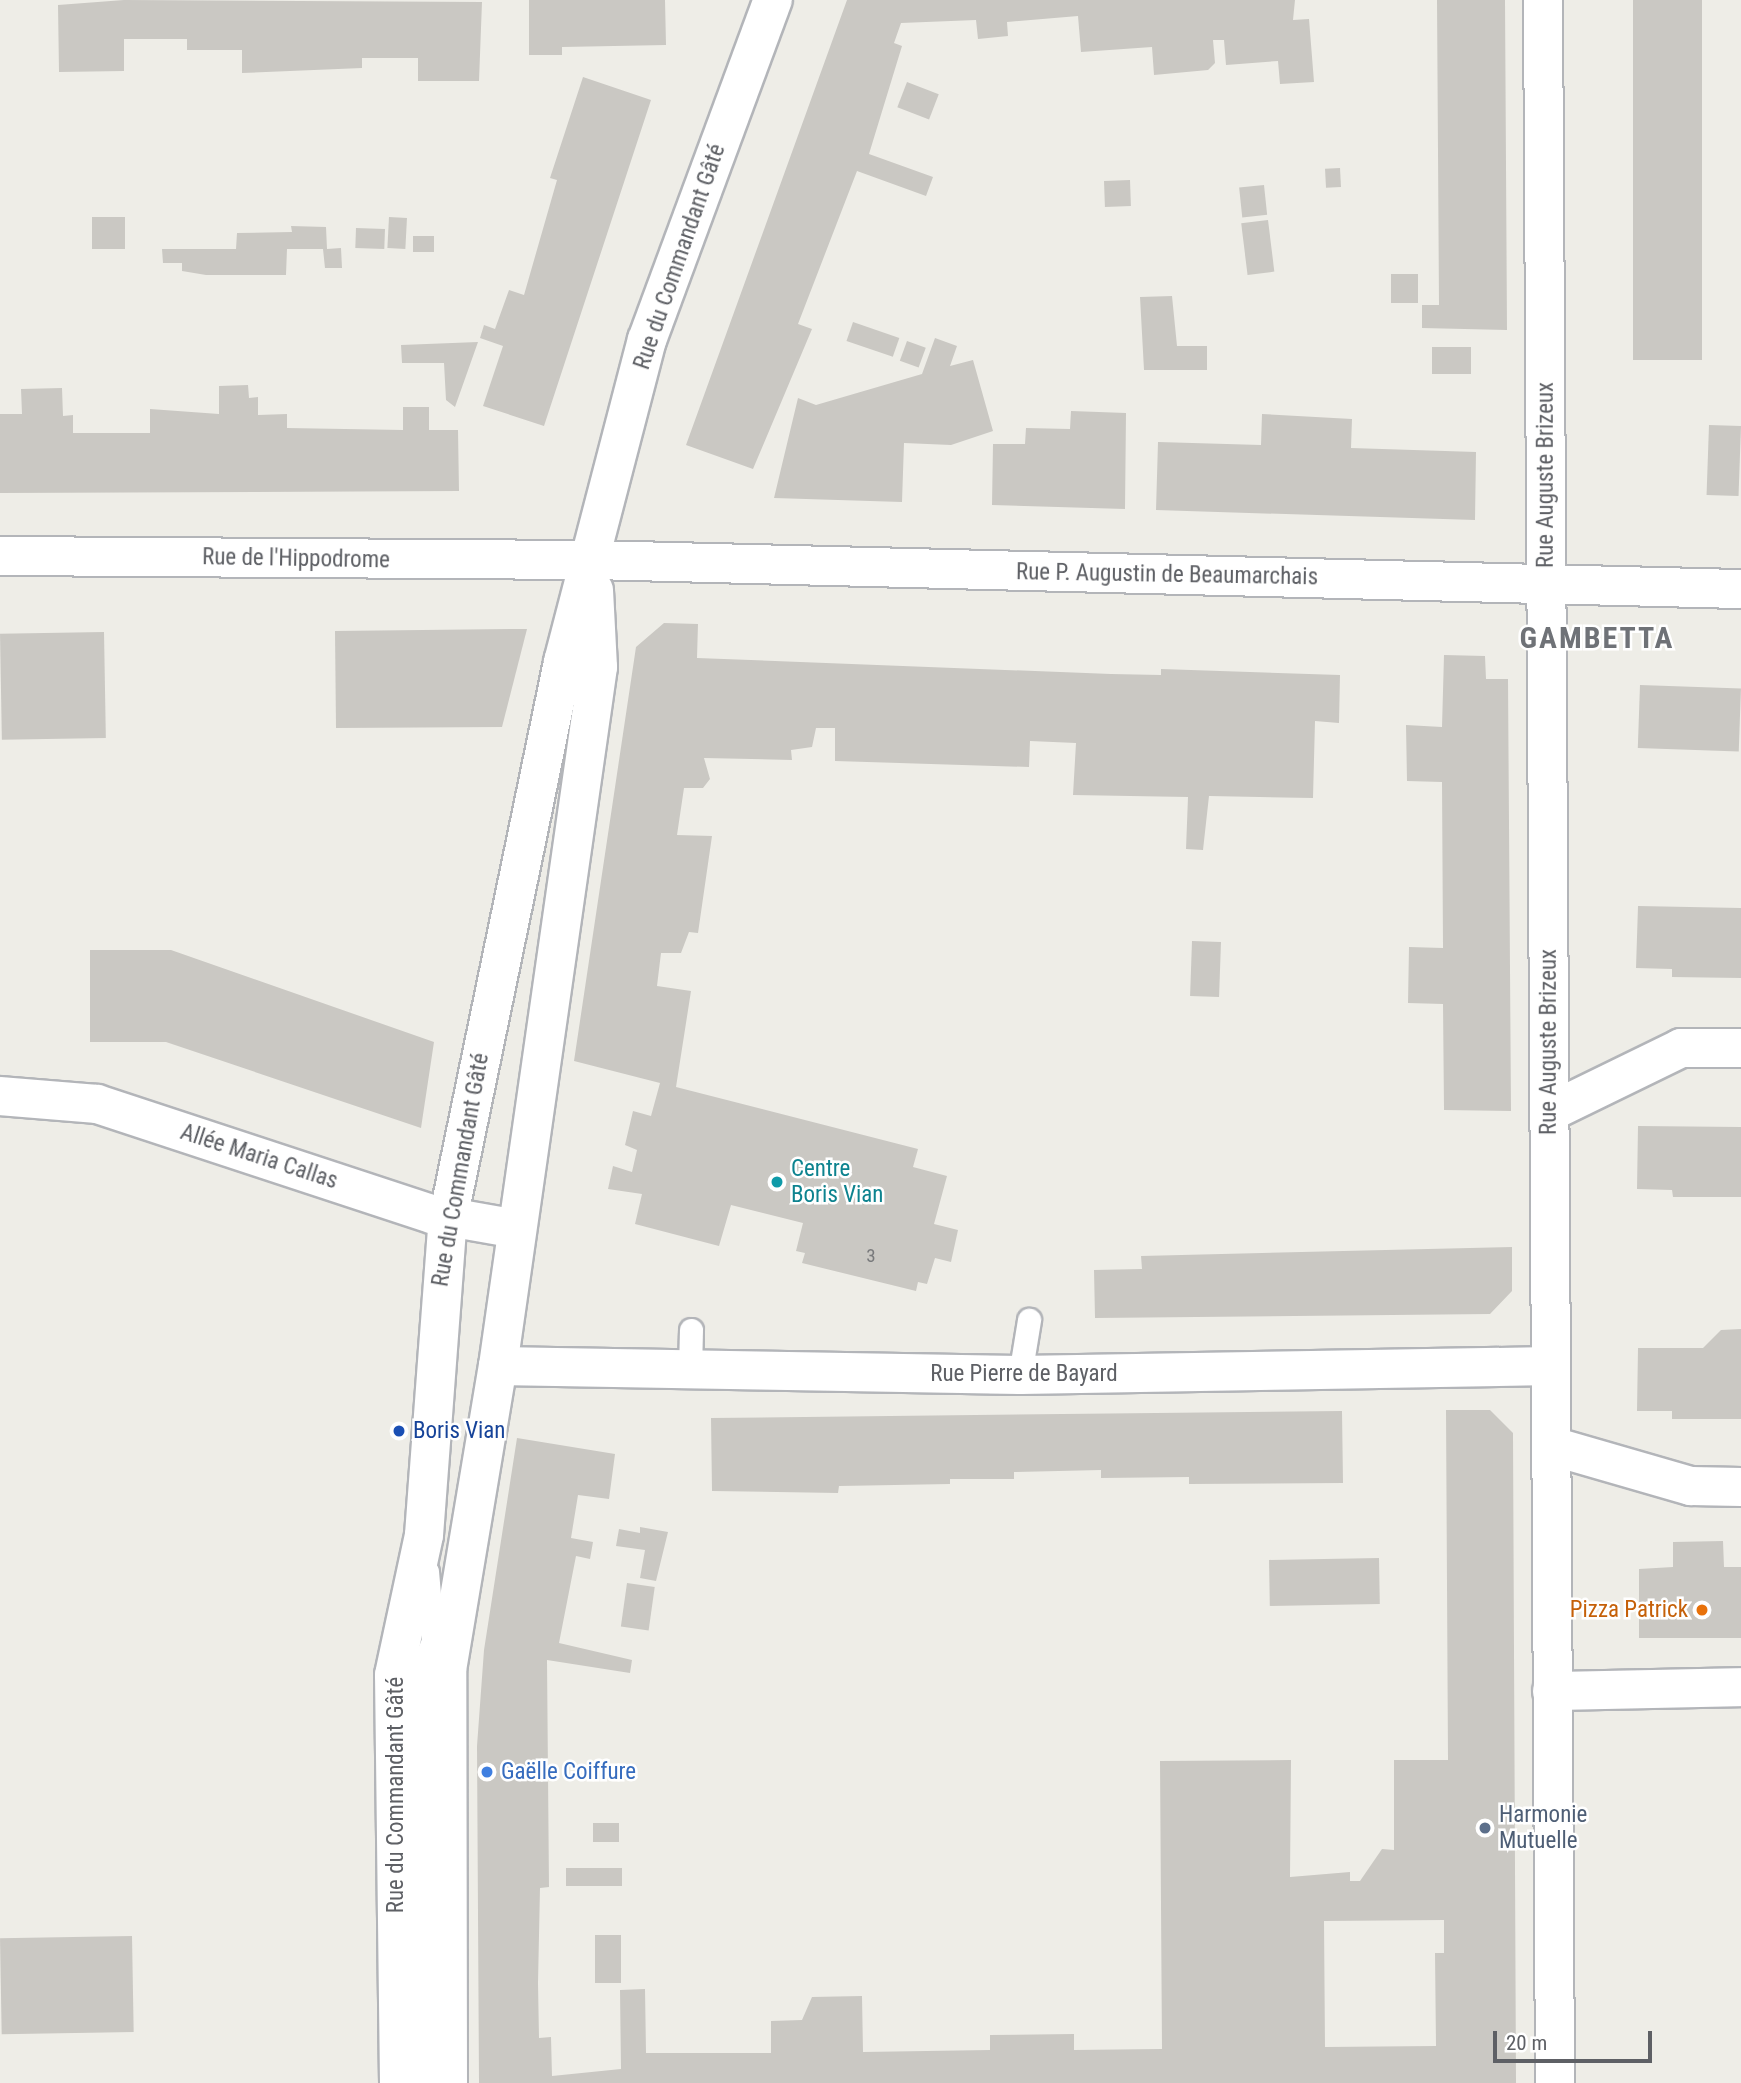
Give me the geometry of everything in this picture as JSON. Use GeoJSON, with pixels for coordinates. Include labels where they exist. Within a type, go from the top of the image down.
{"type":"FeatureCollection","features":[{"type":"Feature","properties":{"kind":"street","name":"Rue du Commandant Gâté"},"geometry":{"type":"LineString","coordinates":[[399,2083],[394,1675],[424,1535],[448,1219],[563,662],[593,560],[647,340],[773,0]]}},
{"type":"Feature","properties":{"kind":"street","name":"Rue Auguste Brizeux"},"geometry":{"type":"LineString","coordinates":[[1543,0],[1555,2083]]}},
{"type":"Feature","properties":{"kind":"street","name":"Rue de l'Hippodrome"},"geometry":{"type":"LineString","coordinates":[[0,556],[593,560]]}},
{"type":"Feature","properties":{"kind":"street","name":"Rue du Commandant Gâté"},"geometry":{"type":"LineString","coordinates":[[448,2083],[447,1671],[498,1366],[598,667],[593,560]]}},
{"type":"Feature","properties":{"kind":"street","name":"Rue P. Augustin de Beaumarchais"},"geometry":{"type":"LineString","coordinates":[[593,560],[1741,589]]}},
{"type":"Feature","properties":{"kind":"street"},"geometry":{"type":"LineString","coordinates":[[1550,1112],[1681,1048],[1741,1048]]}},
{"type":"Feature","properties":{"kind":"street","name":"Allée Maria Callas"},"geometry":{"type":"LineString","coordinates":[[0,1096],[97,1104],[448,1219],[517,1229]]}},
{"type":"Feature","properties":{"kind":"street","name":"Rue Pierre de Bayard"},"geometry":{"type":"LineString","coordinates":[[498,1366],[1020,1375],[1550,1366]]}},
{"type":"Feature","properties":{"kind":"street"},"geometry":{"type":"LineString","coordinates":[[1552,1446],[1691,1486],[1741,1487]]}},
{"type":"Feature","properties":{"kind":"street"},"geometry":{"type":"LineString","coordinates":[[424,1535],[470,1537]]}},
{"type":"Feature","properties":{"kind":"street"},"geometry":{"type":"LineString","coordinates":[[1552,1691],[1741,1687]]}},
{"type":"Feature","properties":{"kind":"lane"},"geometry":{"type":"LineString","coordinates":[[1020,1375],[1029,1320]]}},
{"type":"Feature","properties":{"kind":"lane"},"geometry":{"type":"LineString","coordinates":[[690,1370],[691,1329]]}},
{"type":"Feature","properties":{"kind":"lane"},"geometry":{"type":"LineString","coordinates":[[424,1535],[433,1640],[420,1673],[424,2083]]}},
{"type":"Feature","properties":{"kind":"building"},"geometry":{"type":"Polygon","coordinates":[[[124,0],[482,2],[479,81],[418,81],[418,58],[362,58],[362,68],[242,73],[242,50],[187,50],[187,39],[124,39],[124,71],[59,72],[58,5],[124,0]]]}},
{"type":"Feature","properties":{"kind":"building"},"geometry":{"type":"Polygon","coordinates":[[[529,0],[665,0],[666,45],[562,47],[562,55],[529,55],[529,0]]]}},
{"type":"Feature","properties":{"kind":"building"},"geometry":{"type":"Polygon","coordinates":[[[847,0],[1295,0],[1293,20],[1309,19],[1314,82],[1280,84],[1278,61],[1226,65],[1224,40],[1213,40],[1215,63],[1208,70],[1154,75],[1152,47],[1081,52],[1078,16],[1007,22],[1008,36],[978,39],[976,20],[901,23],[894,43],[902,46],[869,154],[933,177],[926,196],[857,171],[798,324],[812,329],[753,469],[686,445],[847,0]]]}},
{"type":"Feature","properties":{"kind":"building"},"geometry":{"type":"Polygon","coordinates":[[[1437,0],[1505,0],[1507,330],[1422,328],[1422,305],[1439,305],[1437,0]]]}},
{"type":"Feature","properties":{"kind":"building"},"geometry":{"type":"Polygon","coordinates":[[[1633,0],[1702,0],[1702,360],[1633,360],[1633,0]]]}},
{"type":"Feature","properties":{"kind":"building"},"geometry":{"type":"Polygon","coordinates":[[[583,77],[651,100],[544,426],[483,406],[503,346],[480,338],[484,325],[495,329],[509,290],[524,295],[557,180],[550,178],[583,77]]]}},
{"type":"Feature","properties":{"kind":"building"},"geometry":{"type":"Polygon","coordinates":[[[907,82],[939,94],[929,119],[897,107],[907,82]]]}},
{"type":"Feature","properties":{"kind":"building"},"geometry":{"type":"Polygon","coordinates":[[[1340,168],[1341,187],[1326,188],[1325,169],[1340,168]]]}},
{"type":"Feature","properties":{"kind":"building"},"geometry":{"type":"Polygon","coordinates":[[[1130,180],[1131,206],[1105,207],[1104,181],[1130,180]]]}},
{"type":"Feature","properties":{"kind":"building"},"geometry":{"type":"Polygon","coordinates":[[[1264,185],[1267,215],[1242,217],[1239,188],[1264,185]]]}},
{"type":"Feature","properties":{"kind":"building"},"geometry":{"type":"Polygon","coordinates":[[[92,217],[125,217],[125,249],[92,249],[92,217]]]}},
{"type":"Feature","properties":{"kind":"building"},"geometry":{"type":"Polygon","coordinates":[[[389,217],[407,218],[405,249],[387,248],[389,217]]]}},
{"type":"Feature","properties":{"kind":"building"},"geometry":{"type":"Polygon","coordinates":[[[1268,220],[1274,272],[1248,275],[1241,223],[1268,220]]]}},
{"type":"Feature","properties":{"kind":"building"},"geometry":{"type":"Polygon","coordinates":[[[291,226],[326,227],[327,249],[341,248],[342,268],[325,268],[323,249],[287,249],[286,275],[206,275],[182,271],[182,263],[163,263],[162,249],[236,249],[237,233],[292,232],[291,226]]]}},
{"type":"Feature","properties":{"kind":"building"},"geometry":{"type":"Polygon","coordinates":[[[356,228],[385,229],[384,249],[355,248],[356,228]]]}},
{"type":"Feature","properties":{"kind":"building"},"geometry":{"type":"Polygon","coordinates":[[[413,236],[434,236],[434,252],[413,252],[413,236]]]}},
{"type":"Feature","properties":{"kind":"building"},"geometry":{"type":"Polygon","coordinates":[[[1391,274],[1418,274],[1418,303],[1391,303],[1391,274]]]}},
{"type":"Feature","properties":{"kind":"building"},"geometry":{"type":"Polygon","coordinates":[[[1172,296],[1177,346],[1207,346],[1207,370],[1144,370],[1140,297],[1172,296]]]}},
{"type":"Feature","properties":{"kind":"building"},"geometry":{"type":"Polygon","coordinates":[[[853,322],[899,338],[893,357],[846,341],[853,322]]]}},
{"type":"Feature","properties":{"kind":"building"},"geometry":{"type":"Polygon","coordinates":[[[935,338],[957,346],[950,366],[973,360],[993,431],[951,445],[904,443],[902,502],[774,498],[798,398],[816,405],[922,374],[935,338]]]}},
{"type":"Feature","properties":{"kind":"building"},"geometry":{"type":"Polygon","coordinates":[[[907,341],[926,348],[919,368],[900,361],[907,341]]]}},
{"type":"Feature","properties":{"kind":"building"},"geometry":{"type":"Polygon","coordinates":[[[478,342],[455,407],[446,400],[444,363],[402,363],[401,345],[478,342]]]}},
{"type":"Feature","properties":{"kind":"building"},"geometry":{"type":"Polygon","coordinates":[[[1432,347],[1471,347],[1471,374],[1432,374],[1432,347]]]}},
{"type":"Feature","properties":{"kind":"building"},"geometry":{"type":"Polygon","coordinates":[[[248,385],[249,398],[258,397],[258,415],[287,414],[287,428],[403,430],[403,407],[429,407],[429,430],[458,430],[459,491],[0,493],[0,414],[22,414],[21,389],[62,388],[63,416],[73,415],[73,433],[150,433],[150,409],[219,414],[219,386],[248,385]]]}},
{"type":"Feature","properties":{"kind":"building"},"geometry":{"type":"Polygon","coordinates":[[[1071,411],[1126,413],[1125,509],[992,505],[993,444],[1025,444],[1026,428],[1070,429],[1071,411]]]}},
{"type":"Feature","properties":{"kind":"building"},"geometry":{"type":"Polygon","coordinates":[[[1262,414],[1352,419],[1351,448],[1476,452],[1475,520],[1156,510],[1158,442],[1261,445],[1262,414]]]}},
{"type":"Feature","properties":{"kind":"building"},"geometry":{"type":"Polygon","coordinates":[[[1709,425],[1741,426],[1739,496],[1707,495],[1709,425]]]}},
{"type":"Feature","properties":{"kind":"building"},"geometry":{"type":"Polygon","coordinates":[[[664,623],[698,624],[697,658],[1111,674],[1161,675],[1161,669],[1340,675],[1339,723],[1315,721],[1313,798],[1209,796],[1203,850],[1186,849],[1188,797],[1073,795],[1076,743],[1030,741],[1029,767],[835,761],[835,728],[816,728],[812,747],[791,750],[792,760],[704,758],[710,779],[703,788],[684,788],[677,835],[712,836],[698,933],[689,932],[681,953],[661,953],[657,986],[691,991],[676,1087],[918,1149],[913,1167],[947,1176],[934,1224],[958,1230],[951,1262],[935,1258],[927,1284],[918,1282],[916,1291],[802,1263],[805,1253],[796,1251],[803,1223],[731,1205],[719,1246],[635,1224],[642,1194],[608,1189],[613,1166],[632,1172],[637,1150],[625,1145],[633,1111],[651,1116],[660,1083],[574,1061],[636,647],[664,623]]]}},
{"type":"Feature","properties":{"kind":"building"},"geometry":{"type":"Polygon","coordinates":[[[527,629],[502,727],[336,728],[335,631],[527,629]]]}},
{"type":"Feature","properties":{"kind":"building"},"geometry":{"type":"Polygon","coordinates":[[[104,632],[106,738],[2,740],[0,634],[104,632]]]}},
{"type":"Feature","properties":{"kind":"building"},"geometry":{"type":"Polygon","coordinates":[[[1444,655],[1485,656],[1486,679],[1508,679],[1511,1111],[1444,1110],[1443,1004],[1408,1003],[1409,947],[1443,948],[1442,782],[1407,781],[1406,725],[1442,727],[1444,655]]]}},
{"type":"Feature","properties":{"kind":"building"},"geometry":{"type":"Polygon","coordinates":[[[1640,685],[1741,689],[1739,751],[1638,748],[1640,685]]]}},
{"type":"Feature","properties":{"kind":"building"},"geometry":{"type":"Polygon","coordinates":[[[1638,906],[1741,908],[1741,978],[1672,977],[1672,969],[1636,968],[1638,906]]]}},
{"type":"Feature","properties":{"kind":"building"},"geometry":{"type":"Polygon","coordinates":[[[1192,941],[1221,942],[1219,997],[1190,996],[1192,941]]]}},
{"type":"Feature","properties":{"kind":"building"},"geometry":{"type":"Polygon","coordinates":[[[90,950],[171,950],[434,1042],[421,1128],[166,1042],[90,1042],[90,950]]]}},
{"type":"Feature","properties":{"kind":"building"},"geometry":{"type":"Polygon","coordinates":[[[1638,1126],[1741,1127],[1741,1197],[1673,1197],[1672,1190],[1637,1189],[1638,1126]]]}},
{"type":"Feature","properties":{"kind":"building"},"geometry":{"type":"Polygon","coordinates":[[[1512,1247],[1512,1291],[1490,1314],[1095,1318],[1094,1270],[1142,1269],[1141,1256],[1512,1247]]]}},
{"type":"Feature","properties":{"kind":"building"},"geometry":{"type":"Polygon","coordinates":[[[1741,1329],[1741,1419],[1672,1419],[1672,1411],[1637,1411],[1638,1348],[1703,1348],[1721,1330],[1741,1329]]]}},
{"type":"Feature","properties":{"kind":"building"},"geometry":{"type":"Polygon","coordinates":[[[1446,1410],[1490,1410],[1513,1433],[1516,2083],[479,2083],[477,1746],[484,1650],[517,1438],[615,1454],[609,1499],[578,1495],[571,1538],[593,1542],[590,1559],[576,1556],[559,1643],[632,1660],[630,1673],[547,1660],[549,1887],[540,1888],[538,1983],[539,2038],[551,2037],[552,2076],[621,2069],[620,1990],[645,1989],[646,2053],[771,2053],[771,2021],[802,2020],[812,1997],[862,1996],[863,2052],[990,2050],[990,2035],[1074,2034],[1074,2050],[1162,2049],[1160,1761],[1291,1760],[1290,1877],[1350,1872],[1350,1881],[1360,1881],[1382,1849],[1394,1850],[1394,1760],[1448,1760],[1446,1410]],[[1444,1920],[1324,1921],[1325,2047],[1436,2046],[1435,1953],[1444,1953],[1444,1920]]]}},
{"type":"Feature","properties":{"kind":"building"},"geometry":{"type":"Polygon","coordinates":[[[1342,1411],[1343,1483],[1189,1484],[1189,1477],[1101,1478],[1101,1470],[1014,1472],[1014,1479],[950,1479],[950,1484],[839,1486],[838,1493],[712,1491],[711,1418],[1342,1411]]]}},
{"type":"Feature","properties":{"kind":"building"},"geometry":{"type":"Polygon","coordinates":[[[640,1527],[668,1532],[656,1581],[640,1578],[645,1550],[616,1546],[619,1529],[640,1533],[640,1527]]]}},
{"type":"Feature","properties":{"kind":"building"},"geometry":{"type":"Polygon","coordinates":[[[1723,1541],[1724,1567],[1741,1567],[1741,1638],[1639,1638],[1639,1569],[1673,1567],[1673,1542],[1723,1541]]]}},
{"type":"Feature","properties":{"kind":"building"},"geometry":{"type":"Polygon","coordinates":[[[1379,1558],[1380,1604],[1270,1606],[1269,1560],[1379,1558]]]}},
{"type":"Feature","properties":{"kind":"building"},"geometry":{"type":"Polygon","coordinates":[[[627,1583],[655,1587],[649,1630],[621,1627],[627,1583]]]}},
{"type":"Feature","properties":{"kind":"building"},"geometry":{"type":"Polygon","coordinates":[[[593,1823],[619,1823],[619,1842],[593,1842],[593,1823]]]}},
{"type":"Feature","properties":{"kind":"building"},"geometry":{"type":"Polygon","coordinates":[[[566,1868],[622,1868],[622,1886],[566,1886],[566,1868]]]}},
{"type":"Feature","properties":{"kind":"building"},"geometry":{"type":"Polygon","coordinates":[[[595,1935],[621,1935],[621,1983],[595,1983],[595,1935]]]}},
{"type":"Feature","properties":{"kind":"building"},"geometry":{"type":"Polygon","coordinates":[[[132,1936],[134,2032],[2,2034],[0,1938],[132,1936]]]}},
{"type":"Feature","properties":{"kind":"place","name":"Centre Boris Vian"},"geometry":{"type":"Point","coordinates":[777,1182]}},
{"type":"Feature","properties":{"kind":"place","name":"Boris Vian"},"geometry":{"type":"Point","coordinates":[399,1431]}},
{"type":"Feature","properties":{"kind":"place","name":"Pizza Patrick"},"geometry":{"type":"Point","coordinates":[1702,1610]}},
{"type":"Feature","properties":{"kind":"place","name":"Gaëlle Coiffure"},"geometry":{"type":"Point","coordinates":[487,1772]}},
{"type":"Feature","properties":{"kind":"place","name":"Harmonie Mutuelle"},"geometry":{"type":"Point","coordinates":[1485,1828]}},
{"type":"Feature","properties":{"kind":"district","name":"GAMBETTA"},"geometry":{"type":"Point","coordinates":[1597,638]}}]}
